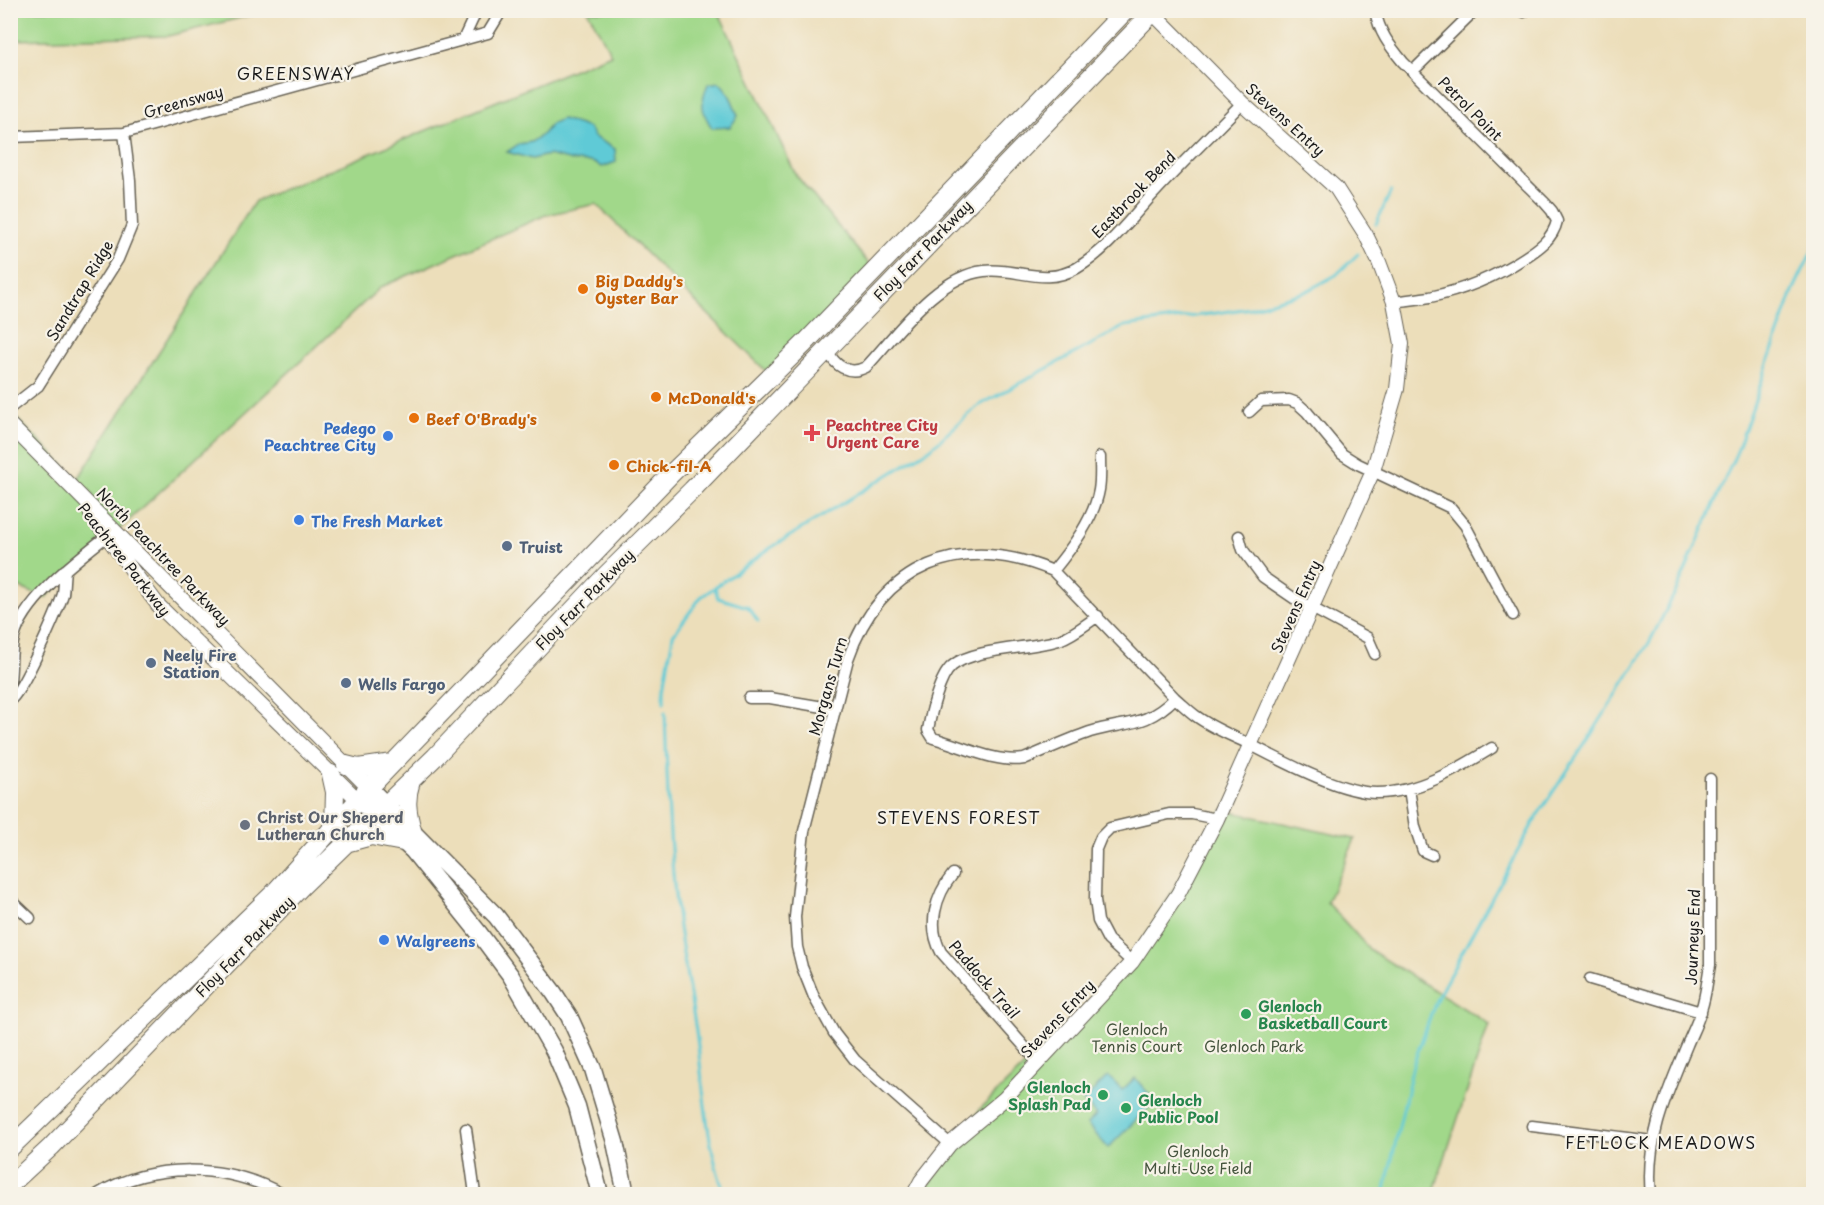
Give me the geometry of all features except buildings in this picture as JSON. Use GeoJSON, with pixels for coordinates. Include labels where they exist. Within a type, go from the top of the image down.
{"type":"FeatureCollection","features":[{"type":"Feature","properties":{"kind":"main road","name":"Floy Farr Parkway"},"geometry":{"type":"LineString","coordinates":[[10,1148],[273,894],[363,794],[671,474],[804,344],[1126,10]]}},
{"type":"Feature","properties":{"kind":"main road","name":"Floy Farr Parkway"},"geometry":{"type":"LineString","coordinates":[[10,1185],[51,1147],[302,886],[435,758],[606,575],[692,490],[1153,11]]}},
{"type":"Feature","properties":{"kind":"main road"},"geometry":{"type":"LineString","coordinates":[[692,490],[686,482],[688,476],[727,432],[731,423],[730,416]]}},
{"type":"Feature","properties":{"kind":"main road"},"geometry":{"type":"LineString","coordinates":[[606,575],[610,559],[669,495],[671,474]]}},
{"type":"Feature","properties":{"kind":"main road"},"geometry":{"type":"LineString","coordinates":[[334,826],[335,792],[339,769],[393,763]]}},
{"type":"Feature","properties":{"kind":"main road"},"geometry":{"type":"LineString","coordinates":[[411,781],[406,806],[407,836],[413,851],[511,976],[554,1051],[577,1106],[600,1194]]}},
{"type":"Feature","properties":{"kind":"main road"},"geometry":{"type":"LineString","coordinates":[[363,794],[496,916],[554,993],[581,1040],[607,1112],[626,1194]]}},
{"type":"Feature","properties":{"kind":"main road"},"geometry":{"type":"LineString","coordinates":[[348,842],[370,836],[407,836]]}},
{"type":"Feature","properties":{"kind":"street"},"geometry":{"type":"LineString","coordinates":[[463,40],[477,10]]}},
{"type":"Feature","properties":{"kind":"street","name":"Greensway"},"geometry":{"type":"LineString","coordinates":[[10,137],[124,133],[488,33],[502,10]]}},
{"type":"Feature","properties":{"kind":"street","name":"Petrol Point"},"geometry":{"type":"LineString","coordinates":[[1375,10],[1377,24],[1383,38],[1545,203],[1557,221],[1550,236],[1537,249],[1494,276],[1451,292],[1394,302]]}},
{"type":"Feature","properties":{"kind":"street"},"geometry":{"type":"LineString","coordinates":[[1413,71],[1475,10]]}},
{"type":"Feature","properties":{"kind":"street","name":"Stevens Entry"},"geometry":{"type":"LineString","coordinates":[[914,1194],[921,1181],[950,1144],[1004,1099],[1132,962],[1178,894],[1217,819],[1373,471],[1397,389],[1402,344],[1394,302],[1366,235],[1336,188],[1242,103],[1153,11]]}},
{"type":"Feature","properties":{"kind":"street","name":"Eastbrook Bend"},"geometry":{"type":"LineString","coordinates":[[827,349],[836,363],[845,369],[857,372],[866,367],[925,304],[946,286],[964,275],[985,271],[1052,277],[1077,268],[1114,238],[1155,192],[1242,103]]}},
{"type":"Feature","properties":{"kind":"street","name":"Sandtrap Ridge"},"geometry":{"type":"LineString","coordinates":[[10,408],[38,386],[118,259],[132,225],[130,180],[124,133]]}},
{"type":"Feature","properties":{"kind":"street"},"geometry":{"type":"LineString","coordinates":[[1249,412],[1261,401],[1289,400],[1297,403],[1342,454],[1358,464],[1451,508],[1460,517],[1474,540],[1513,615]]}},
{"type":"Feature","properties":{"kind":"street","name":"North Peachtree Parkway"},"geometry":{"type":"LineString","coordinates":[[10,425],[61,475],[111,533],[282,700],[339,769],[363,794]]}},
{"type":"Feature","properties":{"kind":"street"},"geometry":{"type":"LineString","coordinates":[[1053,571],[1070,549],[1096,500],[1100,489],[1100,457]]}},
{"type":"Feature","properties":{"kind":"street"},"geometry":{"type":"LineString","coordinates":[[10,680],[14,637],[29,608],[65,570],[111,533]]}},
{"type":"Feature","properties":{"kind":"street","name":"Peachtree Parkway"},"geometry":{"type":"LineString","coordinates":[[111,533],[158,605],[270,715]]}},
{"type":"Feature","properties":{"kind":"street"},"geometry":{"type":"LineString","coordinates":[[1239,536],[1243,550],[1263,577],[1278,589],[1368,638],[1376,654]]}},
{"type":"Feature","properties":{"kind":"street","name":"Morgans Turn"},"geometry":{"type":"LineString","coordinates":[[950,1144],[855,1060],[834,1033],[814,997],[797,947],[795,917],[804,831],[848,659],[861,627],[880,599],[901,580],[941,560],[973,556],[1005,556],[1031,562],[1053,571],[1175,698],[1195,715],[1250,745],[1331,782],[1353,789],[1377,793],[1409,789],[1469,763],[1492,748]]}},
{"type":"Feature","properties":{"kind":"street"},"geometry":{"type":"LineString","coordinates":[[10,700],[16,696],[33,665],[63,594],[65,570]]}},
{"type":"Feature","properties":{"kind":"street"},"geometry":{"type":"LineString","coordinates":[[1098,616],[1071,635],[982,654],[952,666],[944,677],[930,717],[928,730],[933,738],[1014,761],[1090,732],[1149,719],[1161,712],[1175,698]]}},
{"type":"Feature","properties":{"kind":"street"},"geometry":{"type":"LineString","coordinates":[[749,698],[770,698],[835,709]]}},
{"type":"Feature","properties":{"kind":"street"},"geometry":{"type":"LineString","coordinates":[[270,715],[282,700]]}},
{"type":"Feature","properties":{"kind":"street","name":"North Peachtree Parkway"},"geometry":{"type":"LineString","coordinates":[[270,715],[339,769]]}},
{"type":"Feature","properties":{"kind":"street","name":"Journeys End"},"geometry":{"type":"LineString","coordinates":[[1652,1194],[1649,1176],[1652,1141],[1662,1106],[1701,1012],[1710,965],[1710,779]]}},
{"type":"Feature","properties":{"kind":"street"},"geometry":{"type":"LineString","coordinates":[[1409,789],[1415,827],[1423,850],[1432,855]]}},
{"type":"Feature","properties":{"kind":"street"},"geometry":{"type":"LineString","coordinates":[[1132,962],[1108,940],[1098,921],[1095,900],[1096,849],[1101,837],[1110,828],[1169,814],[1192,814],[1217,819]]}},
{"type":"Feature","properties":{"kind":"street","name":"Paddock Trail"},"geometry":{"type":"LineString","coordinates":[[953,874],[943,886],[936,903],[935,941],[941,952],[1038,1062]]}},
{"type":"Feature","properties":{"kind":"street"},"geometry":{"type":"LineString","coordinates":[[10,898],[30,918]]}},
{"type":"Feature","properties":{"kind":"street"},"geometry":{"type":"LineString","coordinates":[[1590,979],[1701,1012]]}},
{"type":"Feature","properties":{"kind":"street"},"geometry":{"type":"LineString","coordinates":[[1532,1126],[1652,1141]]}},
{"type":"Feature","properties":{"kind":"street"},"geometry":{"type":"LineString","coordinates":[[466,1129],[475,1194]]}},
{"type":"Feature","properties":{"kind":"street"},"geometry":{"type":"LineString","coordinates":[[98,1194],[130,1179],[167,1171],[228,1174],[258,1183],[282,1194]]}},
{"type":"Feature","properties":{"kind":"green space"},"geometry":{"type":"Polygon","coordinates":[[[10,11],[268,11],[168,36],[11,40],[10,11]]]}},
{"type":"Feature","properties":{"kind":"green space"},"geometry":{"type":"Polygon","coordinates":[[[588,11],[718,11],[796,175],[870,265],[772,377],[596,204],[546,215],[381,287],[45,598],[11,584],[10,412],[78,479],[255,201],[611,54],[588,11]]]}},
{"type":"Feature","properties":{"kind":"green space","name":"Glenloch Park"},"geometry":{"type":"Polygon","coordinates":[[[1223,810],[1355,839],[1327,902],[1370,950],[1489,1024],[1433,1194],[923,1194],[980,1109],[1125,969],[1223,810]]]}},
{"type":"Feature","properties":{"kind":"water"},"geometry":{"type":"Polygon","coordinates":[[[719,82],[728,93],[738,116],[730,127],[712,128],[704,112],[703,102],[708,84],[719,82]]]}},
{"type":"Feature","properties":{"kind":"water"},"geometry":{"type":"Polygon","coordinates":[[[562,119],[589,128],[594,137],[615,149],[616,162],[602,167],[592,162],[573,161],[548,155],[532,159],[507,152],[519,144],[531,142],[543,134],[552,123],[562,119]]]}},
{"type":"Feature","properties":{"kind":"water","name":"Glenloch Public Pool"},"geometry":{"type":"Polygon","coordinates":[[[1108,1076],[1122,1090],[1135,1078],[1155,1101],[1108,1148],[1087,1124],[1096,1115],[1083,1101],[1108,1076]]]}},
{"type":"Feature","properties":{"kind":"waterway"},"geometry":{"type":"LineString","coordinates":[[1376,224],[1391,191]]}},
{"type":"Feature","properties":{"kind":"waterway"},"geometry":{"type":"LineString","coordinates":[[1384,1194],[1413,1065],[1437,998],[1537,816],[1649,643],[1678,587],[1738,449],[1793,291],[1814,247]]}},
{"type":"Feature","properties":{"kind":"waterway"},"geometry":{"type":"LineString","coordinates":[[664,702],[664,688],[673,635],[701,597],[769,549],[930,449],[978,406],[1125,326],[1251,308],[1305,292],[1336,275],[1358,254]]}},
{"type":"Feature","properties":{"kind":"waterway"},"geometry":{"type":"LineString","coordinates":[[715,588],[718,598],[748,607],[758,621]]}},
{"type":"Feature","properties":{"kind":"waterway"},"geometry":{"type":"LineString","coordinates":[[665,712],[670,837],[677,912],[710,1137],[725,1194]]}},
{"type":"Feature","properties":{"kind":"place","name":"Big Daddy's Oyster Bar"},"geometry":{"type":"Point","coordinates":[583,289]}},
{"type":"Feature","properties":{"kind":"place","name":"McDonald's"},"geometry":{"type":"Point","coordinates":[656,397]}},
{"type":"Feature","properties":{"kind":"place","name":"Beef O'Brady's"},"geometry":{"type":"Point","coordinates":[414,418]}},
{"type":"Feature","properties":{"kind":"place","name":"Peachtree City Urgent Care"},"geometry":{"type":"Point","coordinates":[812,433]}},
{"type":"Feature","properties":{"kind":"place","name":"Pedego Peachtree City"},"geometry":{"type":"Point","coordinates":[388,436]}},
{"type":"Feature","properties":{"kind":"place","name":"Chick-fil-A"},"geometry":{"type":"Point","coordinates":[614,465]}},
{"type":"Feature","properties":{"kind":"place","name":"The Fresh Market"},"geometry":{"type":"Point","coordinates":[299,520]}},
{"type":"Feature","properties":{"kind":"place","name":"Truist"},"geometry":{"type":"Point","coordinates":[507,546]}},
{"type":"Feature","properties":{"kind":"place","name":"Neely Fire Station"},"geometry":{"type":"Point","coordinates":[151,663]}},
{"type":"Feature","properties":{"kind":"place","name":"Wells Fargo"},"geometry":{"type":"Point","coordinates":[346,683]}},
{"type":"Feature","properties":{"kind":"place","name":"Christ Our Sheperd Lutheran Church"},"geometry":{"type":"Point","coordinates":[245,825]}},
{"type":"Feature","properties":{"kind":"place","name":"Walgreens"},"geometry":{"type":"Point","coordinates":[384,940]}},
{"type":"Feature","properties":{"kind":"place","name":"Glenloch Basketball Court"},"geometry":{"type":"Point","coordinates":[1246,1014]}},
{"type":"Feature","properties":{"kind":"place","name":"Glenloch Splash Pad"},"geometry":{"type":"Point","coordinates":[1103,1095]}},
{"type":"Feature","properties":{"kind":"place","name":"Glenloch Public Pool"},"geometry":{"type":"Point","coordinates":[1126,1108]}},
{"type":"Feature","properties":{"kind":"district","name":"GREENSWAY"},"geometry":{"type":"Point","coordinates":[296,73]}},
{"type":"Feature","properties":{"kind":"district","name":"STEVENS FOREST"},"geometry":{"type":"Point","coordinates":[959,817]}},
{"type":"Feature","properties":{"kind":"district","name":"FETLOCK MEADOWS"},"geometry":{"type":"Point","coordinates":[1661,1142]}},
{"type":"Feature","properties":{"kind":"park label","name":"Glenloch Tennis Court"},"geometry":{"type":"Point","coordinates":[1137,1036]}},
{"type":"Feature","properties":{"kind":"park label","name":"Glenloch Multi-Use Field"},"geometry":{"type":"Point","coordinates":[1198,1158]}}]}
